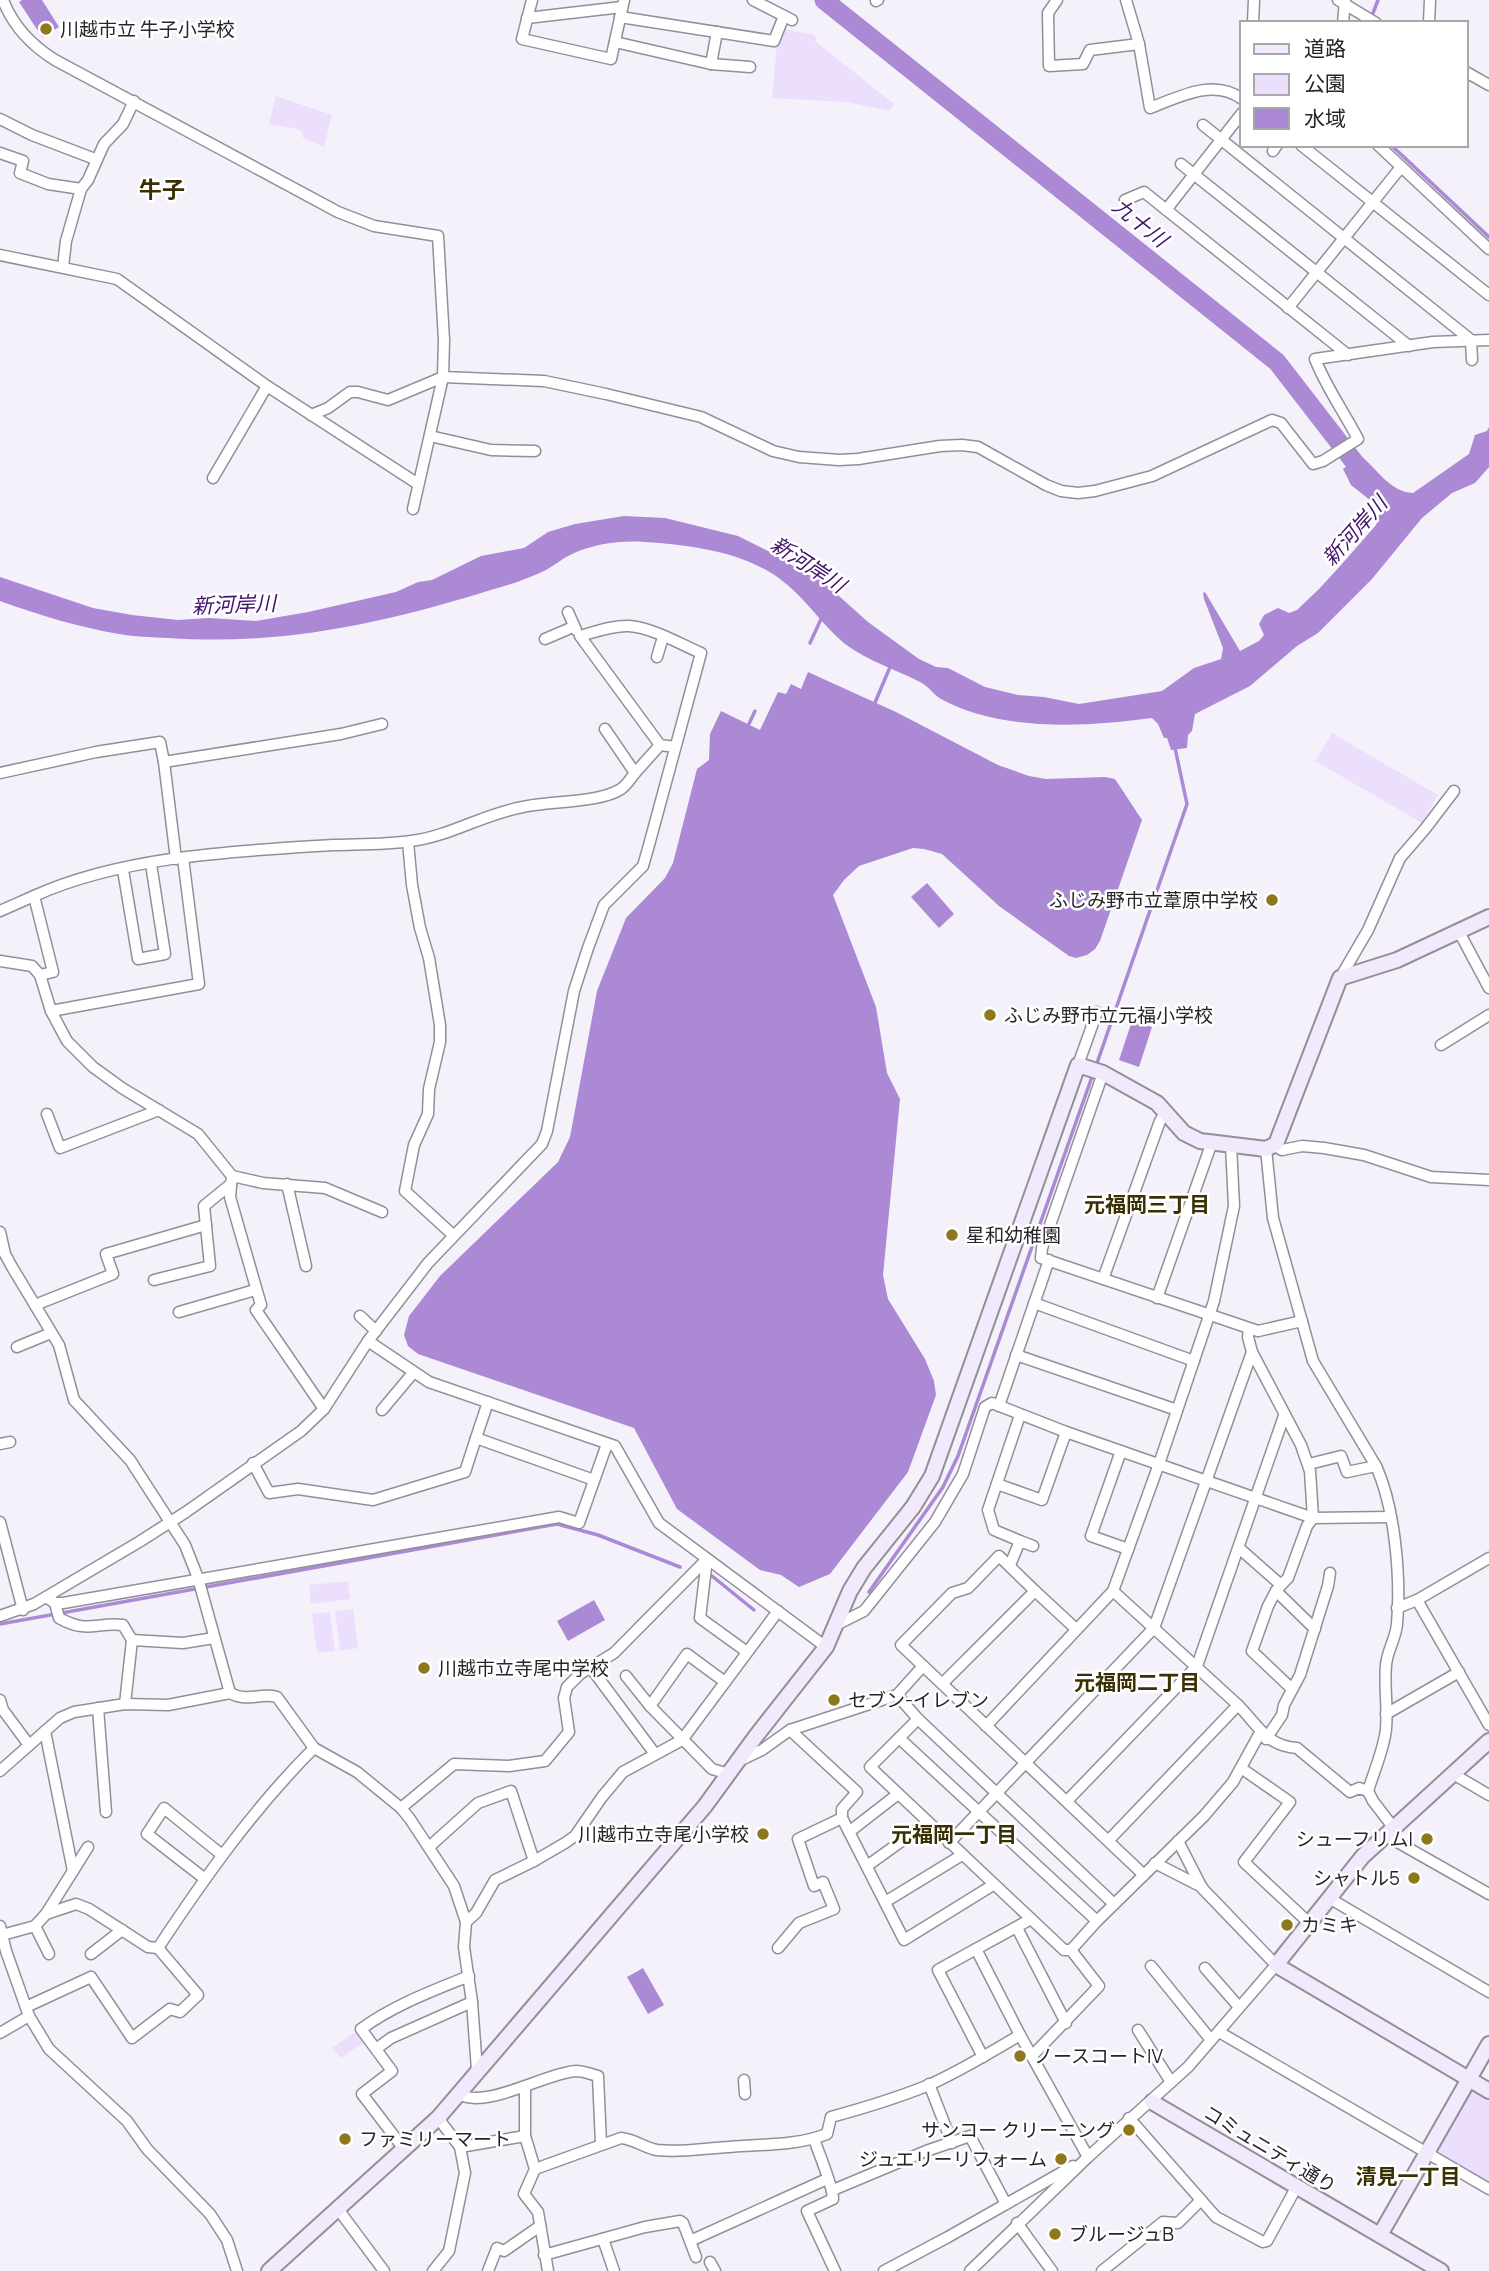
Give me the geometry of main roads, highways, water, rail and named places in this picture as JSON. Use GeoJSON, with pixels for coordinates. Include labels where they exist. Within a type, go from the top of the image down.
{"type":"FeatureCollection","features":[{"type":"Feature","properties":{"kind":"water"},"geometry":{"type":"Polygon","coordinates":[[[42,0],[59,27],[42,37],[19,2],[42,0]]]}},
{"type":"Feature","properties":{"kind":"water"},"geometry":{"type":"Polygon","coordinates":[[[1489,427],[1489,467],[1475,483],[1452,493],[1422,518],[1372,579],[1318,633],[1297,646],[1250,686],[1195,714],[1187,748],[1171,750],[1167,738],[1164,738],[1152,718],[1072,725],[1044,724],[1017,722],[965,710],[941,699],[922,683],[845,644],[789,586],[765,569],[715,551],[679,545],[617,542],[598,545],[572,554],[521,581],[373,622],[293,635],[211,640],[125,635],[44,616],[0,601],[0,577],[93,608],[132,615],[178,620],[209,618],[256,621],[396,592],[418,582],[432,580],[481,556],[524,548],[548,532],[575,524],[624,516],[665,518],[738,536],[774,554],[804,573],[821,580],[868,622],[919,659],[936,667],[948,668],[985,687],[1079,704],[1162,691],[1194,668],[1221,659],[1223,648],[1204,599],[1205,592],[1240,651],[1259,641],[1264,635],[1259,624],[1264,615],[1278,608],[1289,613],[1297,610],[1376,525],[1381,509],[1351,485],[1343,469],[1361,456],[1391,485],[1413,493],[1469,454],[1475,435],[1487,431],[1489,427]]]}},
{"type":"Feature","properties":{"kind":"water"},"geometry":{"type":"Polygon","coordinates":[[[808,672],[896,712],[998,765],[1029,776],[1046,779],[1115,779],[1142,820],[1100,941],[1087,955],[1076,958],[1069,956],[999,906],[942,854],[924,849],[913,848],[859,866],[833,895],[876,1007],[887,1073],[900,1099],[883,1275],[888,1299],[925,1359],[934,1381],[936,1395],[908,1472],[830,1574],[799,1587],[781,1575],[760,1570],[677,1509],[634,1428],[418,1354],[408,1346],[404,1335],[409,1316],[440,1276],[558,1162],[570,1137],[597,991],[626,918],[665,878],[673,863],[697,769],[709,760],[710,734],[721,711],[760,730],[778,692],[786,694],[791,684],[801,689],[808,672]]]}},
{"type":"Feature","properties":{"kind":"water"},"geometry":{"type":"Polygon","coordinates":[[[927,883],[954,914],[939,928],[911,897],[927,883]]]}},
{"type":"Feature","properties":{"kind":"water"},"geometry":{"type":"Polygon","coordinates":[[[1132,1021],[1152,1027],[1139,1067],[1119,1060],[1132,1021]]]}},
{"type":"Feature","properties":{"kind":"water"},"geometry":{"type":"Polygon","coordinates":[[[594,1600],[605,1620],[568,1641],[557,1621],[594,1600]]]}},
{"type":"Feature","properties":{"kind":"water"},"geometry":{"type":"Polygon","coordinates":[[[643,1968],[664,2005],[648,2014],[627,1977],[643,1968]]]}},
{"type":"Feature","properties":{"kind":"waterway","name":"九十川"},"geometry":{"type":"LineString","coordinates":[[824,0],[1277,362],[1369,481]]}},
{"type":"Feature","properties":{"kind":"waterway"},"geometry":{"type":"LineString","coordinates":[[1373,13],[1378,0]]}},
{"type":"Feature","properties":{"kind":"waterway"},"geometry":{"type":"LineString","coordinates":[[1393,147],[1489,237]]}},
{"type":"Feature","properties":{"kind":"waterway"},"geometry":{"type":"LineString","coordinates":[[810,643],[822,617]]}},
{"type":"Feature","properties":{"kind":"waterway"},"geometry":{"type":"LineString","coordinates":[[874,705],[890,667]]}},
{"type":"Feature","properties":{"kind":"waterway"},"geometry":{"type":"LineString","coordinates":[[748,726],[755,711]]}},
{"type":"Feature","properties":{"kind":"waterway"},"geometry":{"type":"LineString","coordinates":[[1096,1066],[1187,804],[1175,748]]}},
{"type":"Feature","properties":{"kind":"waterway"},"geometry":{"type":"LineString","coordinates":[[869,1592],[943,1487],[958,1456],[1093,1074]]}},
{"type":"Feature","properties":{"kind":"waterway"},"geometry":{"type":"LineString","coordinates":[[0,1624],[557,1524],[598,1535],[680,1567]]}},
{"type":"Feature","properties":{"kind":"waterway"},"geometry":{"type":"LineString","coordinates":[[712,1576],[754,1610]]}},
{"type":"Feature","properties":{"kind":"place","name":"川越市立 牛子小学校"},"geometry":{"type":"Point","coordinates":[46,29]}},
{"type":"Feature","properties":{"kind":"place","name":"ふじみ野市立葦原中学校"},"geometry":{"type":"Point","coordinates":[1272,900]}},
{"type":"Feature","properties":{"kind":"place","name":"ふじみ野市立元福小学校"},"geometry":{"type":"Point","coordinates":[990,1015]}},
{"type":"Feature","properties":{"kind":"place","name":"星和幼稚園"},"geometry":{"type":"Point","coordinates":[952,1235]}},
{"type":"Feature","properties":{"kind":"place","name":"川越市立寺尾中学校"},"geometry":{"type":"Point","coordinates":[424,1668]}},
{"type":"Feature","properties":{"kind":"place","name":"セブン-イレブン"},"geometry":{"type":"Point","coordinates":[834,1700]}},
{"type":"Feature","properties":{"kind":"place","name":"川越市立寺尾小学校"},"geometry":{"type":"Point","coordinates":[763,1834]}},
{"type":"Feature","properties":{"kind":"place","name":"シューフリムI"},"geometry":{"type":"Point","coordinates":[1427,1839]}},
{"type":"Feature","properties":{"kind":"place","name":"シャトル5"},"geometry":{"type":"Point","coordinates":[1414,1878]}},
{"type":"Feature","properties":{"kind":"place","name":"カミキ"},"geometry":{"type":"Point","coordinates":[1287,1925]}},
{"type":"Feature","properties":{"kind":"place","name":"ノースコートIV"},"geometry":{"type":"Point","coordinates":[1020,2056]}},
{"type":"Feature","properties":{"kind":"place","name":"サンコー クリーニング"},"geometry":{"type":"Point","coordinates":[1129,2130]}},
{"type":"Feature","properties":{"kind":"place","name":"ファミリーマート"},"geometry":{"type":"Point","coordinates":[345,2139]}},
{"type":"Feature","properties":{"kind":"place","name":"ジュエリーリフォーム"},"geometry":{"type":"Point","coordinates":[1061,2159]}},
{"type":"Feature","properties":{"kind":"place","name":"ブルージュB"},"geometry":{"type":"Point","coordinates":[1055,2234]}},
{"type":"Feature","properties":{"kind":"district","name":"牛子"},"geometry":{"type":"Point","coordinates":[162,190]}},
{"type":"Feature","properties":{"kind":"district","name":"元福岡三丁目"},"geometry":{"type":"Point","coordinates":[1147,1205]}},
{"type":"Feature","properties":{"kind":"district","name":"元福岡二丁目"},"geometry":{"type":"Point","coordinates":[1137,1683]}},
{"type":"Feature","properties":{"kind":"district","name":"元福岡一丁目"},"geometry":{"type":"Point","coordinates":[954,1835]}},
{"type":"Feature","properties":{"kind":"district","name":"清見一丁目"},"geometry":{"type":"Point","coordinates":[1408,2177]}},
{"type":"Feature","properties":{"kind":"water label","name":"新河岸川"},"geometry":{"type":"Point","coordinates":[1355,531]}},
{"type":"Feature","properties":{"kind":"water label","name":"新河岸川"},"geometry":{"type":"Point","coordinates":[808,565]}},
{"type":"Feature","properties":{"kind":"water label","name":"新河岸川"},"geometry":{"type":"Point","coordinates":[234,605]}}]}
